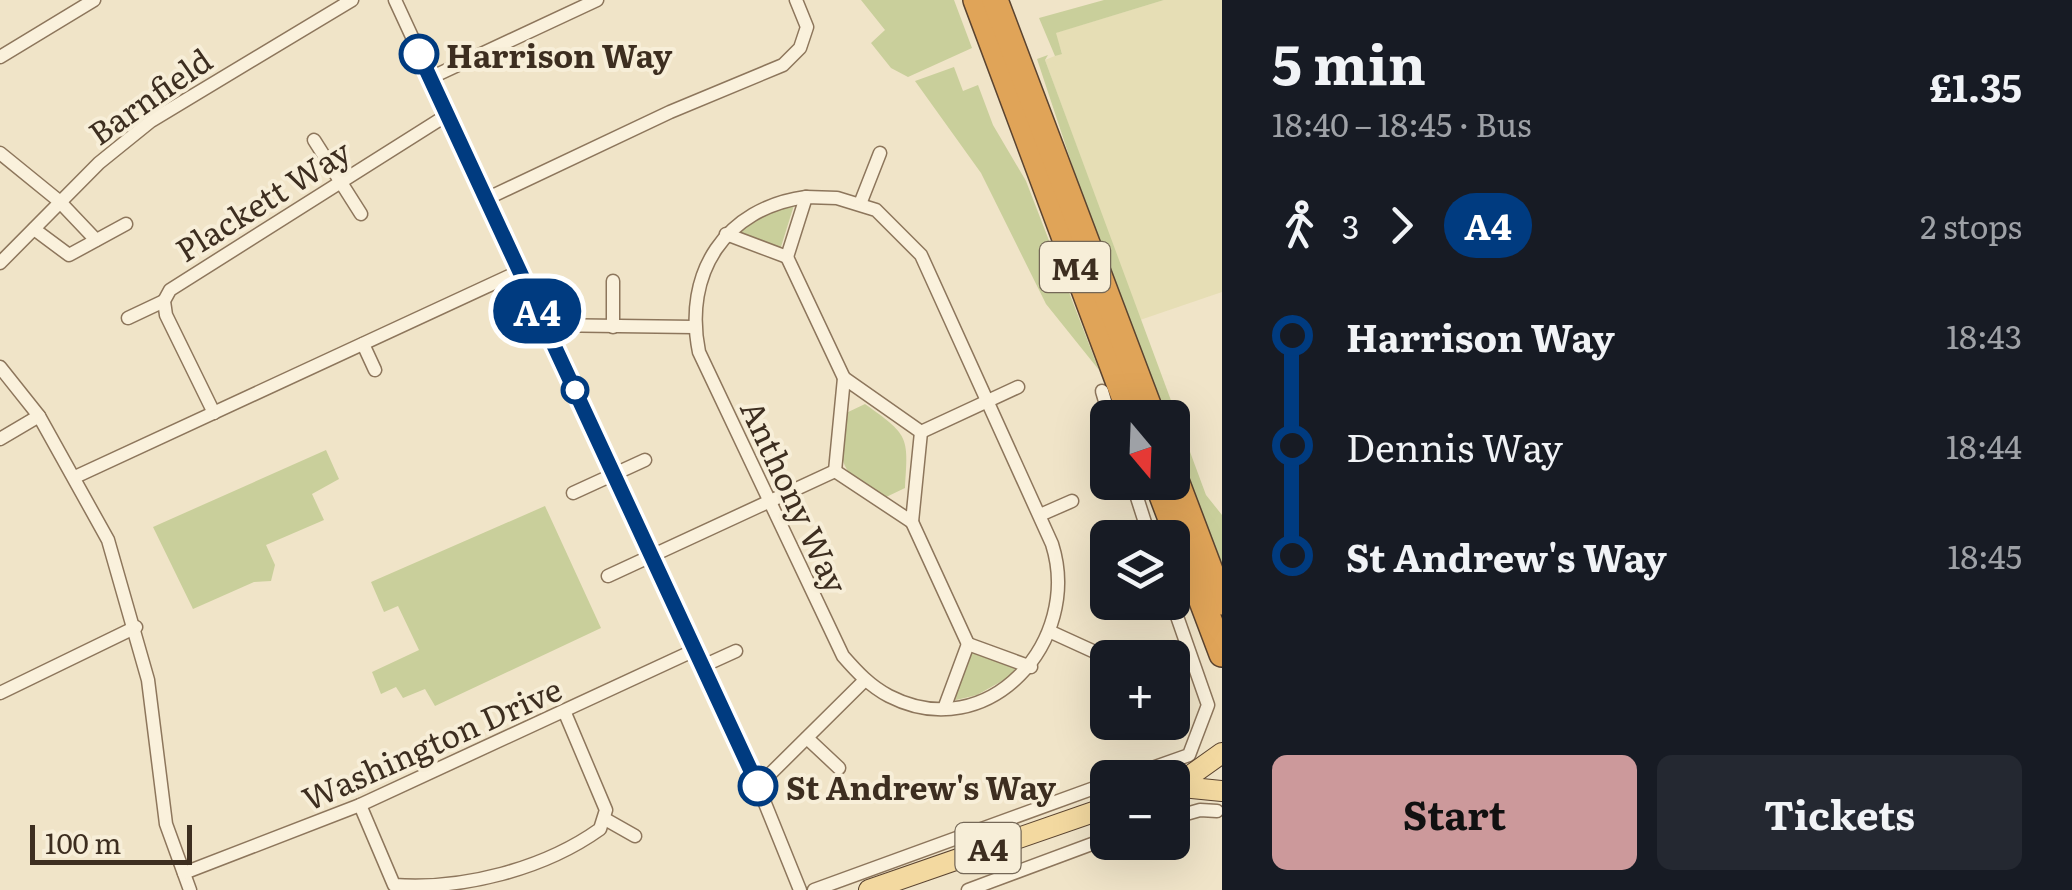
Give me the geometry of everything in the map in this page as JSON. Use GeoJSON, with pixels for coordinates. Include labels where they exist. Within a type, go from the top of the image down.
{"type":"FeatureCollection","features":[{"type":"Feature","properties":{"kind":"highway","name":"M4"},"geometry":{"type":"LineString","coordinates":[[976,0],[1125,400]]}},
{"type":"Feature","properties":{"kind":"highway","name":"M4"},"geometry":{"type":"LineString","coordinates":[[995,0],[1145,400]]}},
{"type":"Feature","properties":{"kind":"highway"},"geometry":{"type":"LineString","coordinates":[[1163,500],[1222,654]]}},
{"type":"Feature","properties":{"kind":"highway"},"geometry":{"type":"LineString","coordinates":[[1183,500],[1222,602]]}},
{"type":"Feature","properties":{"kind":"main road"},"geometry":{"type":"LineString","coordinates":[[1190,775],[1222,753]]}},
{"type":"Feature","properties":{"kind":"main road"},"geometry":{"type":"LineString","coordinates":[[1190,790],[1220,801]]}},
{"type":"Feature","properties":{"kind":"main road","name":"A4"},"geometry":{"type":"LineString","coordinates":[[869,890],[1090,813]]}},
{"type":"Feature","properties":{"kind":"street"},"geometry":{"type":"LineString","coordinates":[[0,57],[94,0]]}},
{"type":"Feature","properties":{"kind":"street","name":"Barnfield"},"geometry":{"type":"LineString","coordinates":[[0,263],[59,201],[152,121],[352,0]]}},
{"type":"Feature","properties":{"kind":"street"},"geometry":{"type":"LineString","coordinates":[[394,0],[758,786],[800,890]]}},
{"type":"Feature","properties":{"kind":"street"},"geometry":{"type":"LineString","coordinates":[[430,78],[597,0]]}},
{"type":"Feature","properties":{"kind":"street"},"geometry":{"type":"LineString","coordinates":[[486,198],[670,112],[783,65],[800,48],[807,27],[796,0]]}},
{"type":"Feature","properties":{"kind":"street","name":"Plackett Way"},"geometry":{"type":"LineString","coordinates":[[214,413],[170,328],[164,302],[182,280],[447,115]]}},
{"type":"Feature","properties":{"kind":"street"},"geometry":{"type":"LineString","coordinates":[[314,140],[362,214]]}},
{"type":"Feature","properties":{"kind":"street"},"geometry":{"type":"LineString","coordinates":[[860,204],[880,153]]}},
{"type":"Feature","properties":{"kind":"street"},"geometry":{"type":"LineString","coordinates":[[0,154],[59,201],[96,240]]}},
{"type":"Feature","properties":{"kind":"street"},"geometry":{"type":"LineString","coordinates":[[806,197],[787,257],[844,378],[921,432]]}},
{"type":"Feature","properties":{"kind":"street"},"geometry":{"type":"LineString","coordinates":[[544,326],[694,327],[696,289],[712,252],[726,234],[759,210],[806,197],[860,204],[897,227],[921,256],[1040,515],[1059,565],[1061,592],[1052,632],[1031,667],[984,699],[945,706],[892,698],[865,680],[758,786]]}},
{"type":"Feature","properties":{"kind":"street"},"geometry":{"type":"LineString","coordinates":[[34,228],[70,255],[126,224]]}},
{"type":"Feature","properties":{"kind":"street"},"geometry":{"type":"LineString","coordinates":[[726,234],[787,257]]}},
{"type":"Feature","properties":{"kind":"street"},"geometry":{"type":"LineString","coordinates":[[76,477],[518,272]]}},
{"type":"Feature","properties":{"kind":"street"},"geometry":{"type":"LineString","coordinates":[[614,281],[614,326]]}},
{"type":"Feature","properties":{"kind":"street"},"geometry":{"type":"LineString","coordinates":[[128,318],[164,302]]}},
{"type":"Feature","properties":{"kind":"street","name":"Anthony Way"},"geometry":{"type":"LineString","coordinates":[[694,327],[698,352],[826,626],[843,656],[865,680]]}},
{"type":"Feature","properties":{"kind":"street"},"geometry":{"type":"LineString","coordinates":[[363,344],[375,370]]}},
{"type":"Feature","properties":{"kind":"street"},"geometry":{"type":"LineString","coordinates":[[0,367],[39,416],[108,540],[148,680],[162,806],[190,890]]}},
{"type":"Feature","properties":{"kind":"street"},"geometry":{"type":"LineString","coordinates":[[836,470],[844,378]]}},
{"type":"Feature","properties":{"kind":"street"},"geometry":{"type":"LineString","coordinates":[[921,432],[1018,388]]}},
{"type":"Feature","properties":{"kind":"street"},"geometry":{"type":"LineString","coordinates":[[1102,391],[1105,400]]}},
{"type":"Feature","properties":{"kind":"street"},"geometry":{"type":"LineString","coordinates":[[0,439],[39,416]]}},
{"type":"Feature","properties":{"kind":"street"},"geometry":{"type":"LineString","coordinates":[[921,432],[912,522],[968,644],[945,706]]}},
{"type":"Feature","properties":{"kind":"street"},"geometry":{"type":"LineString","coordinates":[[573,493],[645,460]]}},
{"type":"Feature","properties":{"kind":"street"},"geometry":{"type":"LineString","coordinates":[[608,576],[836,470]]}},
{"type":"Feature","properties":{"kind":"street"},"geometry":{"type":"LineString","coordinates":[[836,470],[912,522]]}},
{"type":"Feature","properties":{"kind":"street"},"geometry":{"type":"LineString","coordinates":[[1040,515],[1072,501]]}},
{"type":"Feature","properties":{"kind":"street"},"geometry":{"type":"LineString","coordinates":[[1178,620],[1208,705],[1189,756],[1179,760]]}},
{"type":"Feature","properties":{"kind":"street"},"geometry":{"type":"LineString","coordinates":[[0,693],[136,628]]}},
{"type":"Feature","properties":{"kind":"street"},"geometry":{"type":"LineString","coordinates":[[1052,632],[1090,650]]}},
{"type":"Feature","properties":{"kind":"street"},"geometry":{"type":"LineString","coordinates":[[968,644],[1031,667]]}},
{"type":"Feature","properties":{"kind":"street","name":"Washington Drive"},"geometry":{"type":"LineString","coordinates":[[184,873],[360,806],[565,714],[695,650]]}},
{"type":"Feature","properties":{"kind":"street"},"geometry":{"type":"LineString","coordinates":[[703,666],[736,651]]}},
{"type":"Feature","properties":{"kind":"street"},"geometry":{"type":"LineString","coordinates":[[360,806],[393,888],[462,886],[506,876],[582,842],[600,829],[605,819],[603,794],[565,714]]}},
{"type":"Feature","properties":{"kind":"street"},"geometry":{"type":"LineString","coordinates":[[807,738],[838,768]]}},
{"type":"Feature","properties":{"kind":"street"},"geometry":{"type":"LineString","coordinates":[[814,890],[1090,790]]}},
{"type":"Feature","properties":{"kind":"street"},"geometry":{"type":"LineString","coordinates":[[1190,813],[1220,801]]}},
{"type":"Feature","properties":{"kind":"street"},"geometry":{"type":"LineString","coordinates":[[605,819],[635,836]]}},
{"type":"Feature","properties":{"kind":"street"},"geometry":{"type":"LineString","coordinates":[[968,890],[1090,845]]}},
{"type":"Feature","properties":{"kind":"shaded area"},"geometry":{"type":"Polygon","coordinates":[[[1164,0],[1222,0],[1222,292],[1140,320],[1045,60],[1062,53],[1055,33],[1164,0]]]}},
{"type":"Feature","properties":{"kind":"green space"},"geometry":{"type":"Polygon","coordinates":[[[861,0],[954,0],[972,48],[908,77],[891,68],[871,43],[885,30],[861,0]]]}},
{"type":"Feature","properties":{"kind":"green space"},"geometry":{"type":"Polygon","coordinates":[[[1104,0],[1164,0],[1056,33],[1062,54],[1055,56],[1039,18],[1104,0]]]}},
{"type":"Feature","properties":{"kind":"green space"},"geometry":{"type":"Polygon","coordinates":[[[1048,55],[1045,60],[1171,400],[1159,400],[1094,231],[1037,59],[1048,55]]]}},
{"type":"Feature","properties":{"kind":"green space"},"geometry":{"type":"Polygon","coordinates":[[[954,67],[963,91],[978,85],[993,125],[1026,181],[1099,370],[1046,304],[981,173],[915,81],[954,67]]]}},
{"type":"Feature","properties":{"kind":"green space"},"geometry":{"type":"Polygon","coordinates":[[[795,202],[780,250],[737,235],[735,230],[795,202]]]}},
{"type":"Feature","properties":{"kind":"green space"},"geometry":{"type":"Polygon","coordinates":[[[865,404],[898,430],[905,446],[905,488],[882,499],[849,472],[842,456],[844,414],[865,404]]]}},
{"type":"Feature","properties":{"kind":"green space"},"geometry":{"type":"Polygon","coordinates":[[[326,450],[339,479],[312,494],[324,520],[266,545],[275,565],[271,581],[254,582],[193,609],[153,527],[326,450]]]}},
{"type":"Feature","properties":{"kind":"green space"},"geometry":{"type":"Polygon","coordinates":[[[1190,452],[1206,495],[1222,515],[1222,565],[1190,482],[1190,452]]]}},
{"type":"Feature","properties":{"kind":"green space"},"geometry":{"type":"Polygon","coordinates":[[[545,506],[601,628],[435,706],[425,689],[403,698],[396,687],[381,694],[372,672],[419,650],[398,606],[384,612],[371,582],[545,506]]]}},
{"type":"Feature","properties":{"kind":"green space"},"geometry":{"type":"Polygon","coordinates":[[[970,651],[1013,666],[1016,673],[977,695],[956,700],[950,697],[970,651]]]}},
{"type":"Feature","properties":{"kind":"bus line","name":"A4"},"geometry":{"type":"LineString","coordinates":[[419,54],[758,786]]}},
{"type":"Feature","properties":{"kind":"place","name":"Harrison Way"},"geometry":{"type":"Point","coordinates":[419,54]}},
{"type":"Feature","properties":{"kind":"place","name":"St Andrew's Way"},"geometry":{"type":"Point","coordinates":[758,786]}}]}
